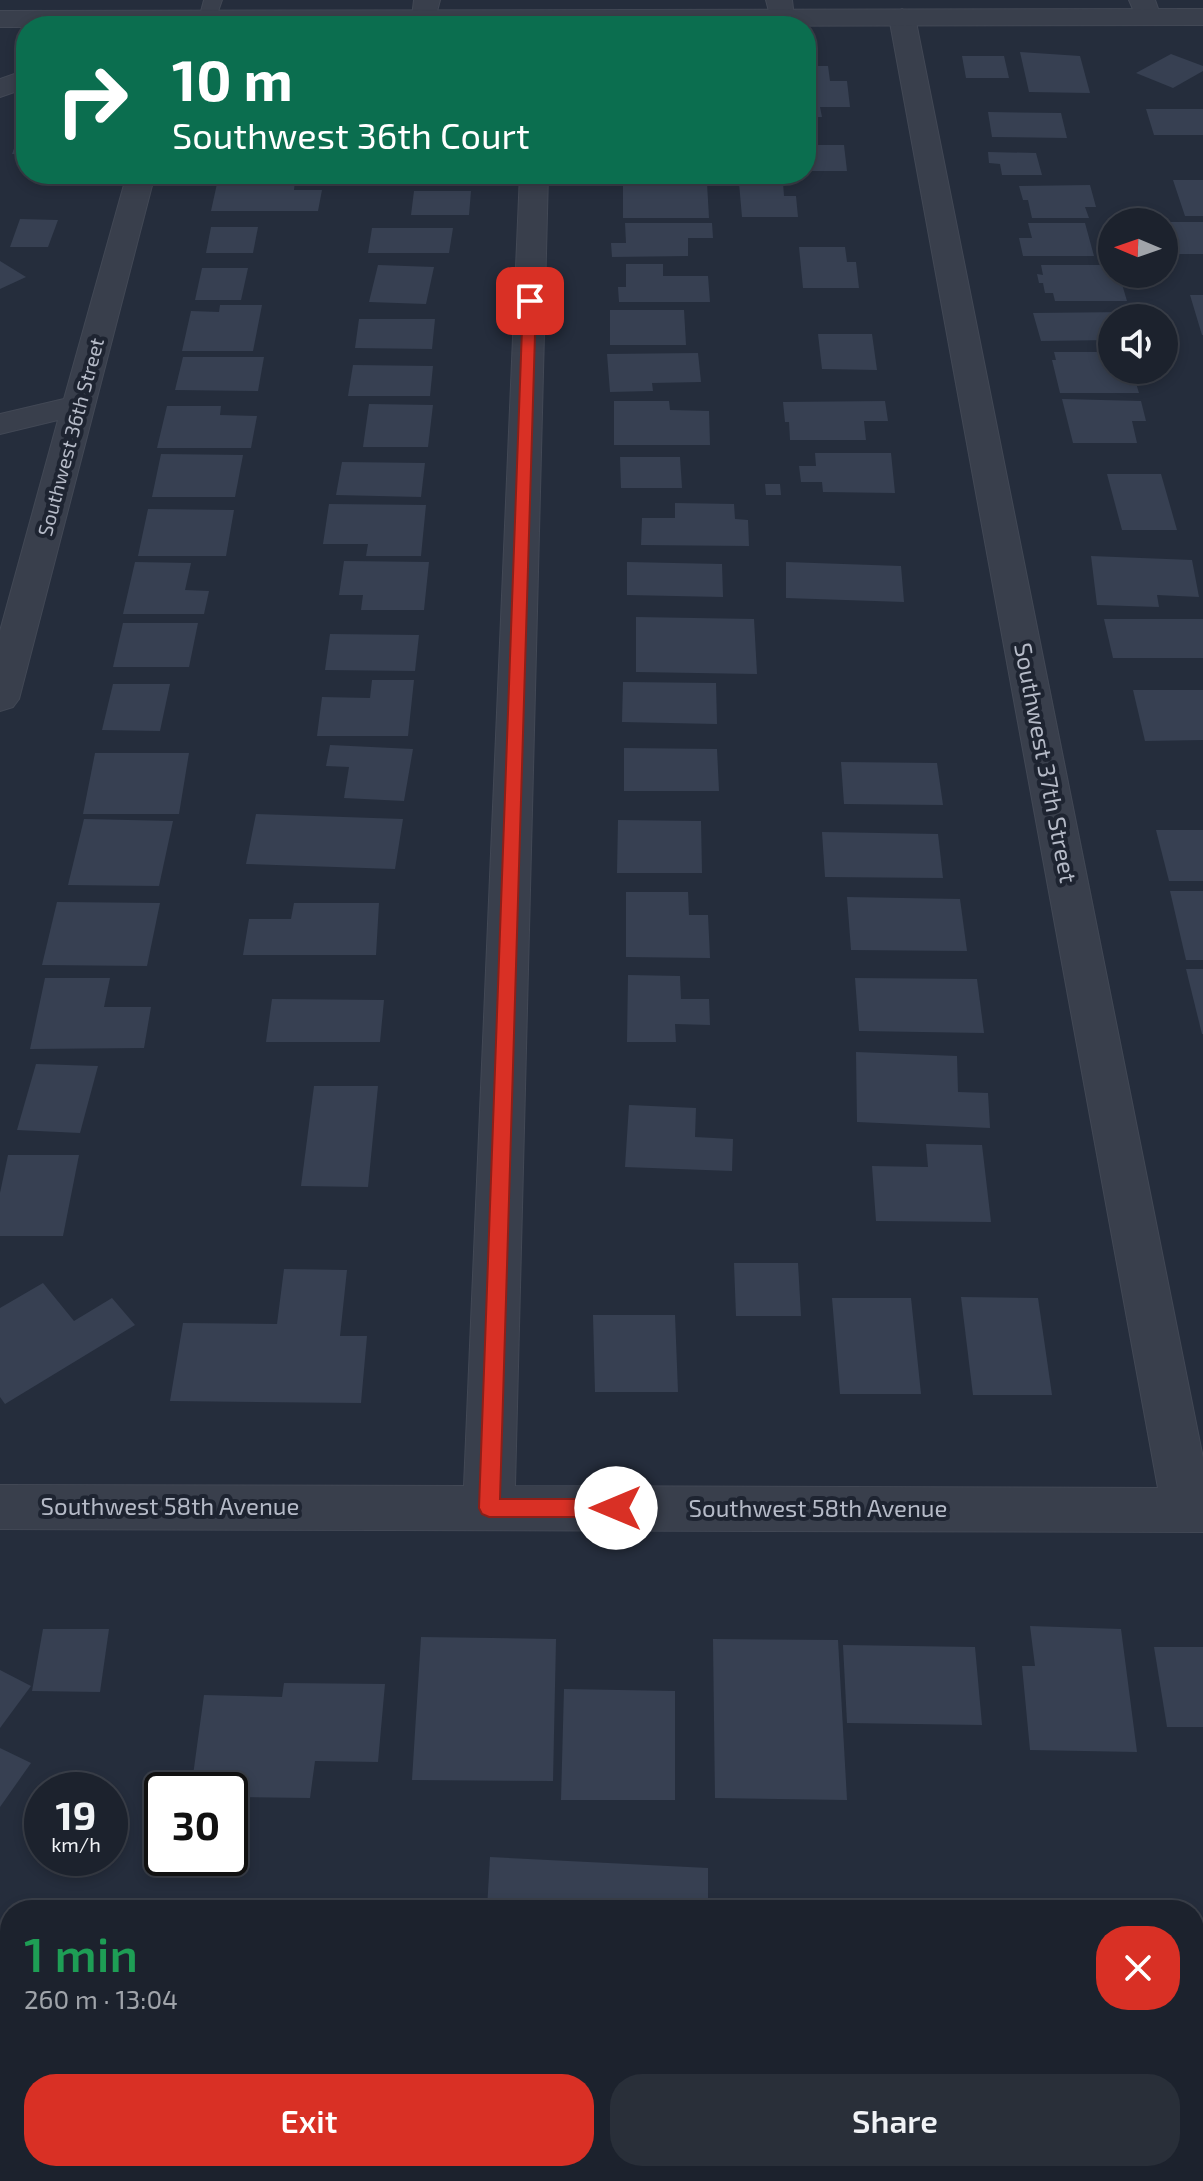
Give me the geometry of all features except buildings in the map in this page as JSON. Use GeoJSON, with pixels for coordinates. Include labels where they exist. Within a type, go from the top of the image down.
{"type":"FeatureCollection","features":[{"type":"Feature","properties":{"kind":"street"},"geometry":{"type":"LineString","coordinates":[[210,9],[426,8],[496,16]]}},
{"type":"Feature","properties":{"kind":"street"},"geometry":{"type":"LineString","coordinates":[[632,16],[780,8],[902,17],[1145,8],[1203,17]]}},
{"type":"Feature","properties":{"kind":"street","name":"Southwest 37th Street"},"geometry":{"type":"LineString","coordinates":[[902,17],[1196,1510]]}},
{"type":"Feature","properties":{"kind":"street","name":"Southwest 36th Street"},"geometry":{"type":"LineString","coordinates":[[0,699],[138,184]]}},
{"type":"Feature","properties":{"kind":"street"},"geometry":{"type":"LineString","coordinates":[[489,1508],[534,184]]}},
{"type":"Feature","properties":{"kind":"street"},"geometry":{"type":"LineString","coordinates":[[0,424],[81,405]]}},
{"type":"Feature","properties":{"kind":"street","name":"Southwest 58th Avenue"},"geometry":{"type":"LineString","coordinates":[[0,1507],[1196,1510]]}},
{"type":"Feature","properties":{"kind":"route"},"geometry":{"type":"LineString","coordinates":[[530,301],[489,1508],[616,1508]]}}]}
